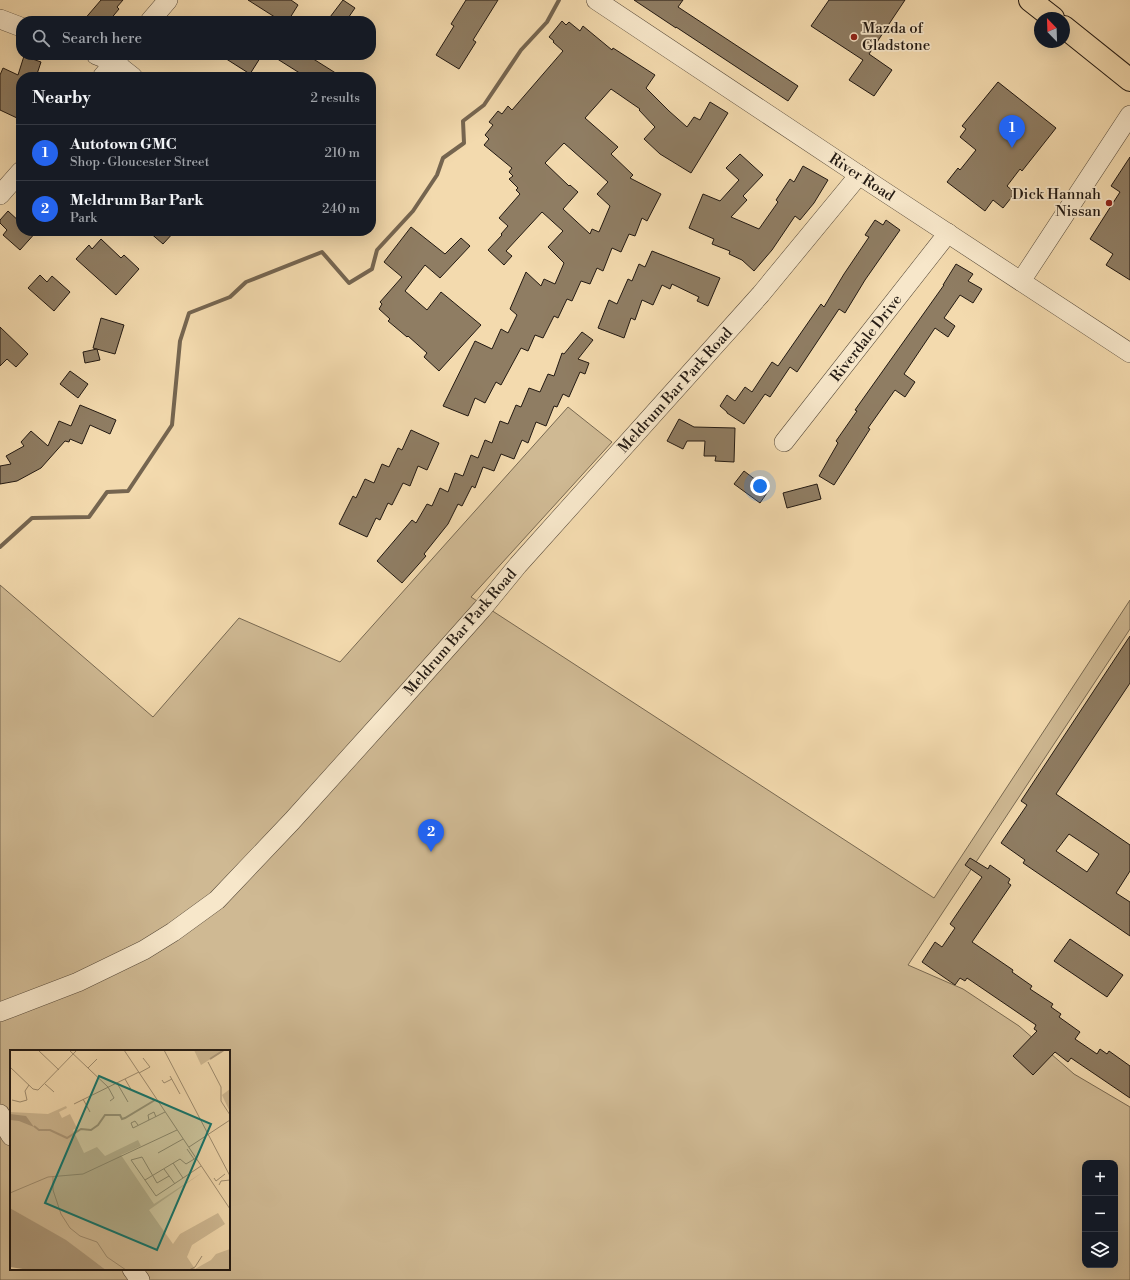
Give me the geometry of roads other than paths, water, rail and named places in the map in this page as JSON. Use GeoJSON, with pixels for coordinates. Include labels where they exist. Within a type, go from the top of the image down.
{"type":"FeatureCollection","features":[{"type":"Feature","properties":{"kind":"main road"},"geometry":{"type":"LineString","coordinates":[[1030,0],[1045,12]]}},
{"type":"Feature","properties":{"kind":"main road"},"geometry":{"type":"LineString","coordinates":[[1070,32],[1130,80]]}},
{"type":"Feature","properties":{"kind":"street"},"geometry":{"type":"LineString","coordinates":[[154,16],[168,0]]}},
{"type":"Feature","properties":{"kind":"street","name":"River Road"},"geometry":{"type":"LineString","coordinates":[[596,0],[1130,353]]}},
{"type":"Feature","properties":{"kind":"street"},"geometry":{"type":"LineString","coordinates":[[0,19],[16,25]]}},
{"type":"Feature","properties":{"kind":"street"},"geometry":{"type":"LineString","coordinates":[[106,72],[115,60]]}},
{"type":"Feature","properties":{"kind":"street"},"geometry":{"type":"LineString","coordinates":[[119,60],[129,72]]}},
{"type":"Feature","properties":{"kind":"street"},"geometry":{"type":"LineString","coordinates":[[1021,281],[1130,115]]}},
{"type":"Feature","properties":{"kind":"street","name":"Meldrum Bar Park Road"},"geometry":{"type":"LineString","coordinates":[[0,1012],[78,982],[144,950],[173,932],[217,900],[292,821],[398,705],[523,560],[761,294],[859,175]]}},
{"type":"Feature","properties":{"kind":"street"},"geometry":{"type":"LineString","coordinates":[[0,195],[16,177]]}},
{"type":"Feature","properties":{"kind":"street","name":"Riverdale Drive"},"geometry":{"type":"LineString","coordinates":[[784,442],[948,233]]}},
{"type":"Feature","properties":{"kind":"street"},"geometry":{"type":"LineString","coordinates":[[0,1114],[10,1134]]}},
{"type":"Feature","properties":{"kind":"street"},"geometry":{"type":"LineString","coordinates":[[133,1270],[140,1280]]}},
{"type":"Feature","properties":{"kind":"waterway"},"geometry":{"type":"LineString","coordinates":[[0,547],[32,518],[89,517],[107,492],[128,491],[172,425],[180,341],[189,313],[230,297],[246,282],[322,252],[349,283],[372,269],[377,250],[413,211],[437,175],[443,158],[464,143],[463,121],[484,105],[521,50],[547,22],[559,0]]}},
{"type":"Feature","properties":{"kind":"place","name":"Mazda of Gladstone"},"geometry":{"type":"Point","coordinates":[854,37]}},
{"type":"Feature","properties":{"kind":"place","name":"Autotown GMC"},"geometry":{"type":"Point","coordinates":[1012,148]}},
{"type":"Feature","properties":{"kind":"place","name":"Dick Hannah Nissan"},"geometry":{"type":"Point","coordinates":[1109,203]}},
{"type":"Feature","properties":{"kind":"place","name":"Meldrum Bar Park"},"geometry":{"type":"Point","coordinates":[431,852]}}]}
